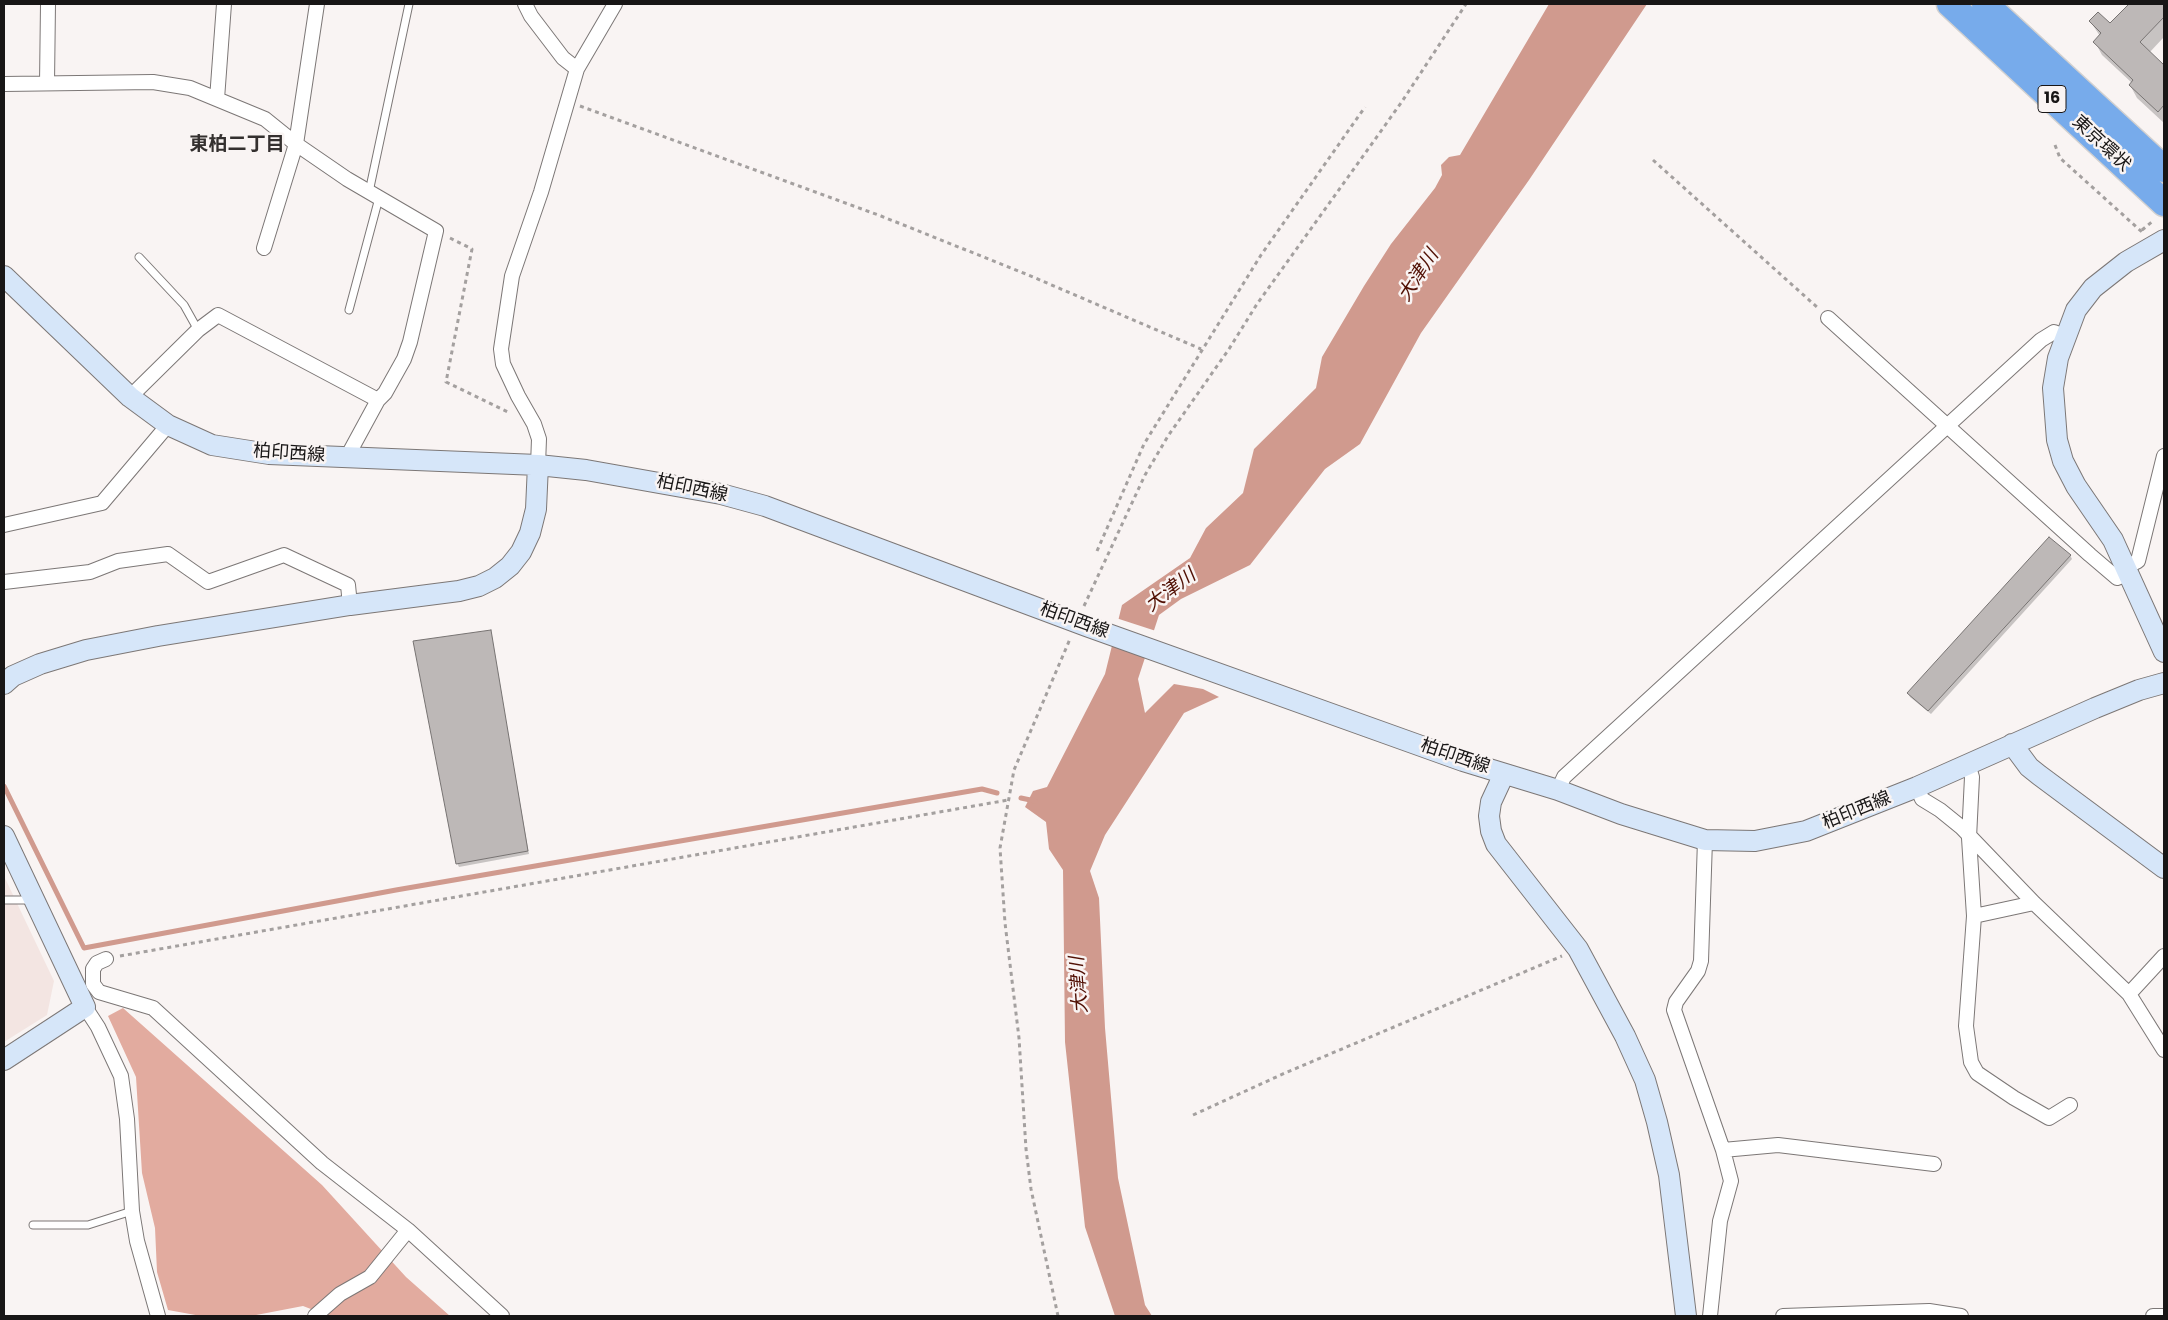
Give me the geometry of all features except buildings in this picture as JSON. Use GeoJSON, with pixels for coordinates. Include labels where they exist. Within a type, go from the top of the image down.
{"type":"FeatureCollection","features":[{"type":"Feature","properties":{"kind":"highway","name":"東京環状"},"geometry":{"type":"LineString","coordinates":[[1950,4],[2157,206]]}},
{"type":"Feature","properties":{"kind":"highway","name":"東京環状"},"geometry":{"type":"LineString","coordinates":[[1985,4],[2164,169]]}},
{"type":"Feature","properties":{"kind":"main road"},"geometry":{"type":"LineString","coordinates":[[2158,244],[2126,262],[2093,288],[2076,310],[2058,358],[2053,388],[2056,440],[2064,461],[2076,486],[2106,528],[2128,570],[2164,652]]}},
{"type":"Feature","properties":{"kind":"main road","name":"柏印西線"},"geometry":{"type":"LineString","coordinates":[[4,276],[130,397],[168,425],[212,445],[269,454],[538,465],[643,478],[721,494],[765,506],[1086,626],[1242,680],[1463,761],[1558,790],[1669,830],[1705,840],[1755,841],[1806,831],[1917,787],[2095,708],[2139,690],[2164,683]]}},
{"type":"Feature","properties":{"kind":"main road"},"geometry":{"type":"LineString","coordinates":[[4,684],[13,676],[40,664],[86,650],[158,636],[350,605],[458,591],[479,586],[495,578],[510,566],[521,552],[530,533],[536,509],[538,465]]}},
{"type":"Feature","properties":{"kind":"main road"},"geometry":{"type":"LineString","coordinates":[[2012,744],[2029,767],[2038,775],[2164,868]]}},
{"type":"Feature","properties":{"kind":"main road"},"geometry":{"type":"LineString","coordinates":[[1504,774],[1491,802],[1489,816],[1493,837],[1507,860],[1578,949],[1625,1036],[1645,1080],[1669,1175],[1686,1316]]}},
{"type":"Feature","properties":{"kind":"main road"},"geometry":{"type":"LineString","coordinates":[[4,836],[33,900],[88,999],[4,1060]]}},
{"type":"Feature","properties":{"kind":"street"},"geometry":{"type":"LineString","coordinates":[[47,83],[48,4]]}},
{"type":"Feature","properties":{"kind":"street"},"geometry":{"type":"LineString","coordinates":[[217,99],[224,4]]}},
{"type":"Feature","properties":{"kind":"street"},"geometry":{"type":"LineString","coordinates":[[264,248],[296,144],[317,4]]}},
{"type":"Feature","properties":{"kind":"street"},"geometry":{"type":"LineString","coordinates":[[525,4],[531,16],[563,58],[577,69]]}},
{"type":"Feature","properties":{"kind":"street"},"geometry":{"type":"LineString","coordinates":[[538,465],[538,439],[534,424],[518,396],[504,364],[501,349],[512,276],[541,192],[577,69],[615,4]]}},
{"type":"Feature","properties":{"kind":"street"},"geometry":{"type":"LineString","coordinates":[[4,84],[153,82],[190,88],[265,119],[296,144],[374,195],[436,231],[404,359],[385,393],[378,400],[347,457]]}},
{"type":"Feature","properties":{"kind":"street"},"geometry":{"type":"LineString","coordinates":[[130,397],[198,330],[218,316],[378,400]]}},
{"type":"Feature","properties":{"kind":"street"},"geometry":{"type":"LineString","coordinates":[[1828,318],[1947,425],[2031,504],[2117,578],[2138,561],[2164,456]]}},
{"type":"Feature","properties":{"kind":"street"},"geometry":{"type":"LineString","coordinates":[[1558,790],[1564,777],[2041,340],[2054,332],[2065,336]]}},
{"type":"Feature","properties":{"kind":"street"},"geometry":{"type":"LineString","coordinates":[[4,525],[102,503],[168,425]]}},
{"type":"Feature","properties":{"kind":"street"},"geometry":{"type":"LineString","coordinates":[[4,582],[90,572],[118,561],[168,554],[208,582],[284,554],[348,585],[350,605]]}},
{"type":"Feature","properties":{"kind":"street"},"geometry":{"type":"LineString","coordinates":[[1968,764],[1972,777],[1970,838],[1974,916],[1966,1026],[1971,1062],[1977,1073],[2014,1098],[2049,1118],[2070,1105]]}},
{"type":"Feature","properties":{"kind":"street"},"geometry":{"type":"LineString","coordinates":[[1917,787],[1922,799],[1940,810],[1961,827],[2034,903],[2130,994],[2164,1050]]}},
{"type":"Feature","properties":{"kind":"street"},"geometry":{"type":"LineString","coordinates":[[1705,840],[1701,961],[1698,971],[1676,1002],[1674,1010],[1723,1150],[1731,1181],[1720,1221],[1710,1316]]}},
{"type":"Feature","properties":{"kind":"street"},"geometry":{"type":"LineString","coordinates":[[1974,916],[2034,903]]}},
{"type":"Feature","properties":{"kind":"street"},"geometry":{"type":"LineString","coordinates":[[2130,994],[2164,956]]}},
{"type":"Feature","properties":{"kind":"street"},"geometry":{"type":"LineString","coordinates":[[106,959],[97,963],[92,969],[93,984],[88,999],[98,1027],[121,1076],[127,1119],[132,1211],[137,1241],[158,1316]]}},
{"type":"Feature","properties":{"kind":"street"},"geometry":{"type":"LineString","coordinates":[[88,999],[153,1008],[322,1163],[408,1230],[502,1316]]}},
{"type":"Feature","properties":{"kind":"street"},"geometry":{"type":"LineString","coordinates":[[1723,1150],[1778,1145],[1934,1164]]}},
{"type":"Feature","properties":{"kind":"street"},"geometry":{"type":"LineString","coordinates":[[315,1316],[340,1294],[370,1277],[408,1230]]}},
{"type":"Feature","properties":{"kind":"street"},"geometry":{"type":"LineString","coordinates":[[1783,1316],[1929,1311],[1940,1315],[1961,1316]]}},
{"type":"Feature","properties":{"kind":"street"},"geometry":{"type":"LineString","coordinates":[[2153,1316],[2164,1316]]}},
{"type":"Feature","properties":{"kind":"lane"},"geometry":{"type":"LineString","coordinates":[[348,310],[374,195],[409,4]]}},
{"type":"Feature","properties":{"kind":"lane"},"geometry":{"type":"LineString","coordinates":[[139,258],[184,305],[198,330]]}},
{"type":"Feature","properties":{"kind":"lane"},"geometry":{"type":"LineString","coordinates":[[4,900],[33,900]]}},
{"type":"Feature","properties":{"kind":"lane"},"geometry":{"type":"LineString","coordinates":[[33,1225],[88,1225],[132,1211]]}},
{"type":"Feature","properties":{"kind":"path"},"geometry":{"type":"LineString","coordinates":[[568,101],[881,216],[1026,274],[1201,350]]}},
{"type":"Feature","properties":{"kind":"path"},"geometry":{"type":"LineString","coordinates":[[1097,552],[1144,444],[1261,255],[1365,107]]}},
{"type":"Feature","properties":{"kind":"path"},"geometry":{"type":"LineString","coordinates":[[2055,145],[2060,158],[2140,231],[2158,244]]}},
{"type":"Feature","properties":{"kind":"path"},"geometry":{"type":"LineString","coordinates":[[1652,160],[1828,318]]}},
{"type":"Feature","properties":{"kind":"path"},"geometry":{"type":"LineString","coordinates":[[2140,231],[2157,206]]}},
{"type":"Feature","properties":{"kind":"path"},"geometry":{"type":"LineString","coordinates":[[436,231],[472,249],[446,382],[534,424]]}},
{"type":"Feature","properties":{"kind":"path"},"geometry":{"type":"LineString","coordinates":[[106,959],[1008,800]]}},
{"type":"Feature","properties":{"kind":"path"},"geometry":{"type":"LineString","coordinates":[[1192,1115],[1294,1069],[1578,949]]}},
{"type":"Feature","properties":{"kind":"shaded area"},"geometry":{"type":"Polygon","coordinates":[[[4,876],[54,981],[47,1015],[4,1042],[4,876]]]}},
{"type":"Feature","properties":{"kind":"shaded area"},"geometry":{"type":"Polygon","coordinates":[[[123,1008],[322,1185],[406,1277],[450,1316],[329,1316],[303,1306],[251,1316],[201,1316],[168,1310],[157,1272],[155,1228],[142,1173],[136,1077],[108,1016],[123,1008]]]}},
{"type":"Feature","properties":{"kind":"water","name":"大津川"},"geometry":{"type":"Polygon","coordinates":[[[1549,4],[1647,4],[1529,180],[1421,333],[1360,444],[1325,469],[1250,565],[1181,599],[1159,615],[1138,679],[1145,713],[1174,684],[1203,689],[1219,697],[1184,713],[1105,835],[1090,871],[1099,898],[1105,1028],[1118,1178],[1145,1305],[1152,1316],[1115,1316],[1085,1227],[1065,1042],[1063,870],[1049,849],[1046,822],[1025,807],[1033,791],[1047,787],[1105,674],[1122,605],[1190,558],[1206,528],[1243,493],[1254,449],[1316,388],[1322,357],[1364,286],[1391,244],[1435,188],[1442,175],[1441,165],[1449,157],[1460,155],[1549,4]]]}},
{"type":"Feature","properties":{"kind":"pier"},"geometry":{"type":"Polygon","coordinates":[[[1116,618],[1156,631],[1148,658],[1110,644],[1116,618]]]}},
{"type":"Feature","properties":{"kind":"waterway"},"geometry":{"type":"LineString","coordinates":[[4,786],[84,948],[396,890],[982,789],[997,793]]}},
{"type":"Feature","properties":{"kind":"waterway"},"geometry":{"type":"LineString","coordinates":[[1021,798],[1035,801]]}},
{"type":"Feature","properties":{"kind":"district","name":"東柏二丁目"},"geometry":{"type":"Point","coordinates":[237,145]}}]}
